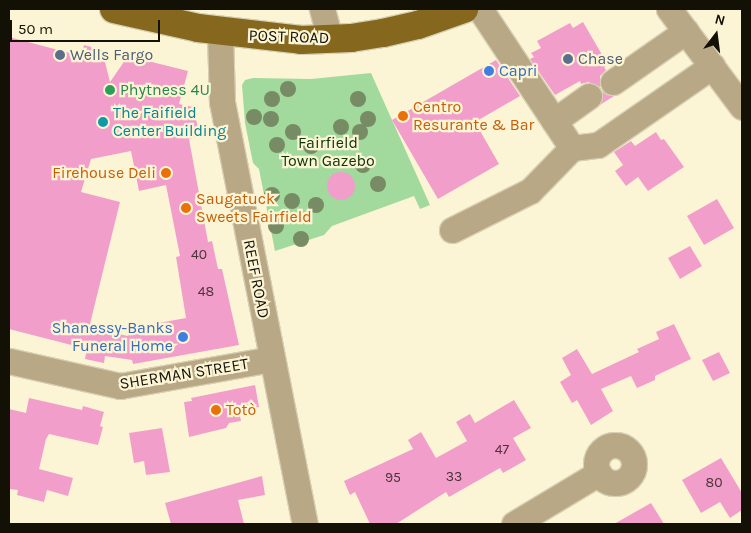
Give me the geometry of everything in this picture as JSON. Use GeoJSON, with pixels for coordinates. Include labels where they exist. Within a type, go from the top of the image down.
{"type":"FeatureCollection","features":[{"type":"Feature","properties":{"kind":"main road","name":"POST ROAD"},"geometry":{"type":"LineString","coordinates":[[114,9],[220,32],[301,40],[330,39],[400,29],[464,9]]}},
{"type":"Feature","properties":{"kind":"street"},"geometry":{"type":"LineString","coordinates":[[322,9],[330,39]]}},
{"type":"Feature","properties":{"kind":"street"},"geometry":{"type":"LineString","coordinates":[[480,9],[572,148]]}},
{"type":"Feature","properties":{"kind":"street"},"geometry":{"type":"LineString","coordinates":[[669,9],[742,107]]}},
{"type":"Feature","properties":{"kind":"street"},"geometry":{"type":"LineString","coordinates":[[612,82],[686,31]]}},
{"type":"Feature","properties":{"kind":"street","name":"REEF ROAD"},"geometry":{"type":"LineString","coordinates":[[220,32],[222,102],[305,524]]}},
{"type":"Feature","properties":{"kind":"street"},"geometry":{"type":"LineString","coordinates":[[452,230],[530,191],[572,148],[598,145],[712,66]]}},
{"type":"Feature","properties":{"kind":"street"},"geometry":{"type":"LineString","coordinates":[[554,121],[588,96]]}},
{"type":"Feature","properties":{"kind":"street","name":"SHERMAN STREET"},"geometry":{"type":"LineString","coordinates":[[9,361],[120,386],[272,359]]}},
{"type":"Feature","properties":{"kind":"street"},"geometry":{"type":"LineString","coordinates":[[514,524],[599,473]]}},
{"type":"Feature","properties":{"kind":"green space","name":"Fairfield Town Gazebo"},"geometry":{"type":"Polygon","coordinates":[[[371,73],[430,205],[420,209],[414,196],[332,226],[324,235],[275,251],[259,169],[253,163],[245,123],[242,85],[245,80],[253,78],[311,79],[371,73]]]}},
{"type":"Feature","properties":{"kind":"building","name":"Chase"},"geometry":{"type":"Polygon","coordinates":[[[583,22],[608,65],[604,67],[606,70],[600,76],[600,87],[588,82],[581,84],[580,81],[555,95],[530,59],[534,57],[531,53],[541,48],[537,41],[570,23],[573,28],[583,22]]]}},
{"type":"Feature","properties":{"kind":"building"},"geometry":{"type":"Polygon","coordinates":[[[9,37],[81,56],[84,45],[102,50],[110,82],[128,56],[188,71],[179,104],[193,107],[200,136],[189,139],[208,242],[212,241],[218,269],[222,269],[239,345],[133,364],[132,360],[105,356],[104,363],[85,359],[87,349],[9,329],[9,37]],[[131,151],[91,159],[81,192],[120,202],[89,328],[128,336],[126,329],[186,318],[176,257],[180,256],[166,185],[139,191],[131,151]]]}},
{"type":"Feature","properties":{"kind":"building"},"geometry":{"type":"Polygon","coordinates":[[[496,60],[520,96],[475,122],[499,164],[438,199],[392,120],[496,60]]]}},
{"type":"Feature","properties":{"kind":"building"},"geometry":{"type":"Polygon","coordinates":[[[602,91],[607,95],[614,96],[600,105],[603,95],[602,91]]]}},
{"type":"Feature","properties":{"kind":"building"},"geometry":{"type":"Polygon","coordinates":[[[656,132],[661,140],[664,139],[684,167],[648,191],[638,177],[626,186],[615,171],[623,165],[614,152],[631,141],[635,146],[656,132]]]}},
{"type":"Feature","properties":{"kind":"building"},"geometry":{"type":"Polygon","coordinates":[[[341,172],[351,176],[355,186],[351,196],[341,200],[331,196],[327,186],[331,176],[341,172]]]}},
{"type":"Feature","properties":{"kind":"building"},"geometry":{"type":"Polygon","coordinates":[[[717,199],[734,228],[704,245],[687,216],[717,199]]]}},
{"type":"Feature","properties":{"kind":"building"},"geometry":{"type":"Polygon","coordinates":[[[690,246],[702,266],[680,279],[668,258],[690,246]]]}},
{"type":"Feature","properties":{"kind":"building"},"geometry":{"type":"Polygon","coordinates":[[[674,324],[691,359],[655,376],[655,380],[637,388],[631,376],[601,389],[613,411],[591,425],[577,400],[572,403],[560,382],[571,375],[562,358],[577,349],[592,374],[639,352],[637,349],[659,339],[656,332],[674,324]]]}},
{"type":"Feature","properties":{"kind":"building"},"geometry":{"type":"Polygon","coordinates":[[[719,352],[730,373],[713,381],[702,360],[719,352]]]}},
{"type":"Feature","properties":{"kind":"building","name":"Totò"},"geometry":{"type":"Polygon","coordinates":[[[255,385],[259,407],[239,411],[241,421],[229,423],[226,428],[189,437],[184,402],[192,401],[191,398],[255,385]]]}},
{"type":"Feature","properties":{"kind":"building"},"geometry":{"type":"Polygon","coordinates":[[[29,398],[82,410],[83,406],[104,412],[100,426],[103,427],[98,445],[49,434],[46,439],[39,469],[73,478],[68,496],[47,490],[44,502],[17,495],[18,490],[9,489],[9,409],[26,413],[29,398]]]}},
{"type":"Feature","properties":{"kind":"building"},"geometry":{"type":"Polygon","coordinates":[[[514,400],[531,428],[513,438],[526,460],[503,473],[500,468],[449,497],[446,492],[396,524],[370,524],[355,492],[350,495],[344,481],[413,449],[408,440],[421,432],[436,458],[467,441],[456,422],[470,414],[475,423],[514,400]]]}},
{"type":"Feature","properties":{"kind":"building"},"geometry":{"type":"Polygon","coordinates":[[[162,428],[170,472],[146,475],[144,461],[134,463],[129,433],[162,428]]]}},
{"type":"Feature","properties":{"kind":"building"},"geometry":{"type":"Polygon","coordinates":[[[721,458],[742,493],[742,510],[730,518],[720,502],[701,513],[682,480],[721,458]]]}},
{"type":"Feature","properties":{"kind":"building"},"geometry":{"type":"Polygon","coordinates":[[[262,476],[265,495],[238,500],[244,524],[171,524],[165,503],[262,476]]]}},
{"type":"Feature","properties":{"kind":"building"},"geometry":{"type":"Polygon","coordinates":[[[651,503],[664,524],[614,524],[651,503]]]}},
{"type":"Feature","properties":{"kind":"place","name":"Wells Fargo"},"geometry":{"type":"Point","coordinates":[60,55]}},
{"type":"Feature","properties":{"kind":"place","name":"Chase"},"geometry":{"type":"Point","coordinates":[568,59]}},
{"type":"Feature","properties":{"kind":"place","name":"Capri"},"geometry":{"type":"Point","coordinates":[489,71]}},
{"type":"Feature","properties":{"kind":"place","name":"Phytness 4U"},"geometry":{"type":"Point","coordinates":[110,90]}},
{"type":"Feature","properties":{"kind":"place","name":"Centro Resurante & Bar"},"geometry":{"type":"Point","coordinates":[403,116]}},
{"type":"Feature","properties":{"kind":"place","name":"The Faifield Center Building"},"geometry":{"type":"Point","coordinates":[103,122]}},
{"type":"Feature","properties":{"kind":"place","name":"Firehouse Deli"},"geometry":{"type":"Point","coordinates":[166,173]}},
{"type":"Feature","properties":{"kind":"place","name":"Saugatuck Sweets Fairfield"},"geometry":{"type":"Point","coordinates":[186,208]}},
{"type":"Feature","properties":{"kind":"place","name":"Shanessy-Banks Funeral Home"},"geometry":{"type":"Point","coordinates":[183,337]}},
{"type":"Feature","properties":{"kind":"place","name":"Totò"},"geometry":{"type":"Point","coordinates":[216,410]}}]}
